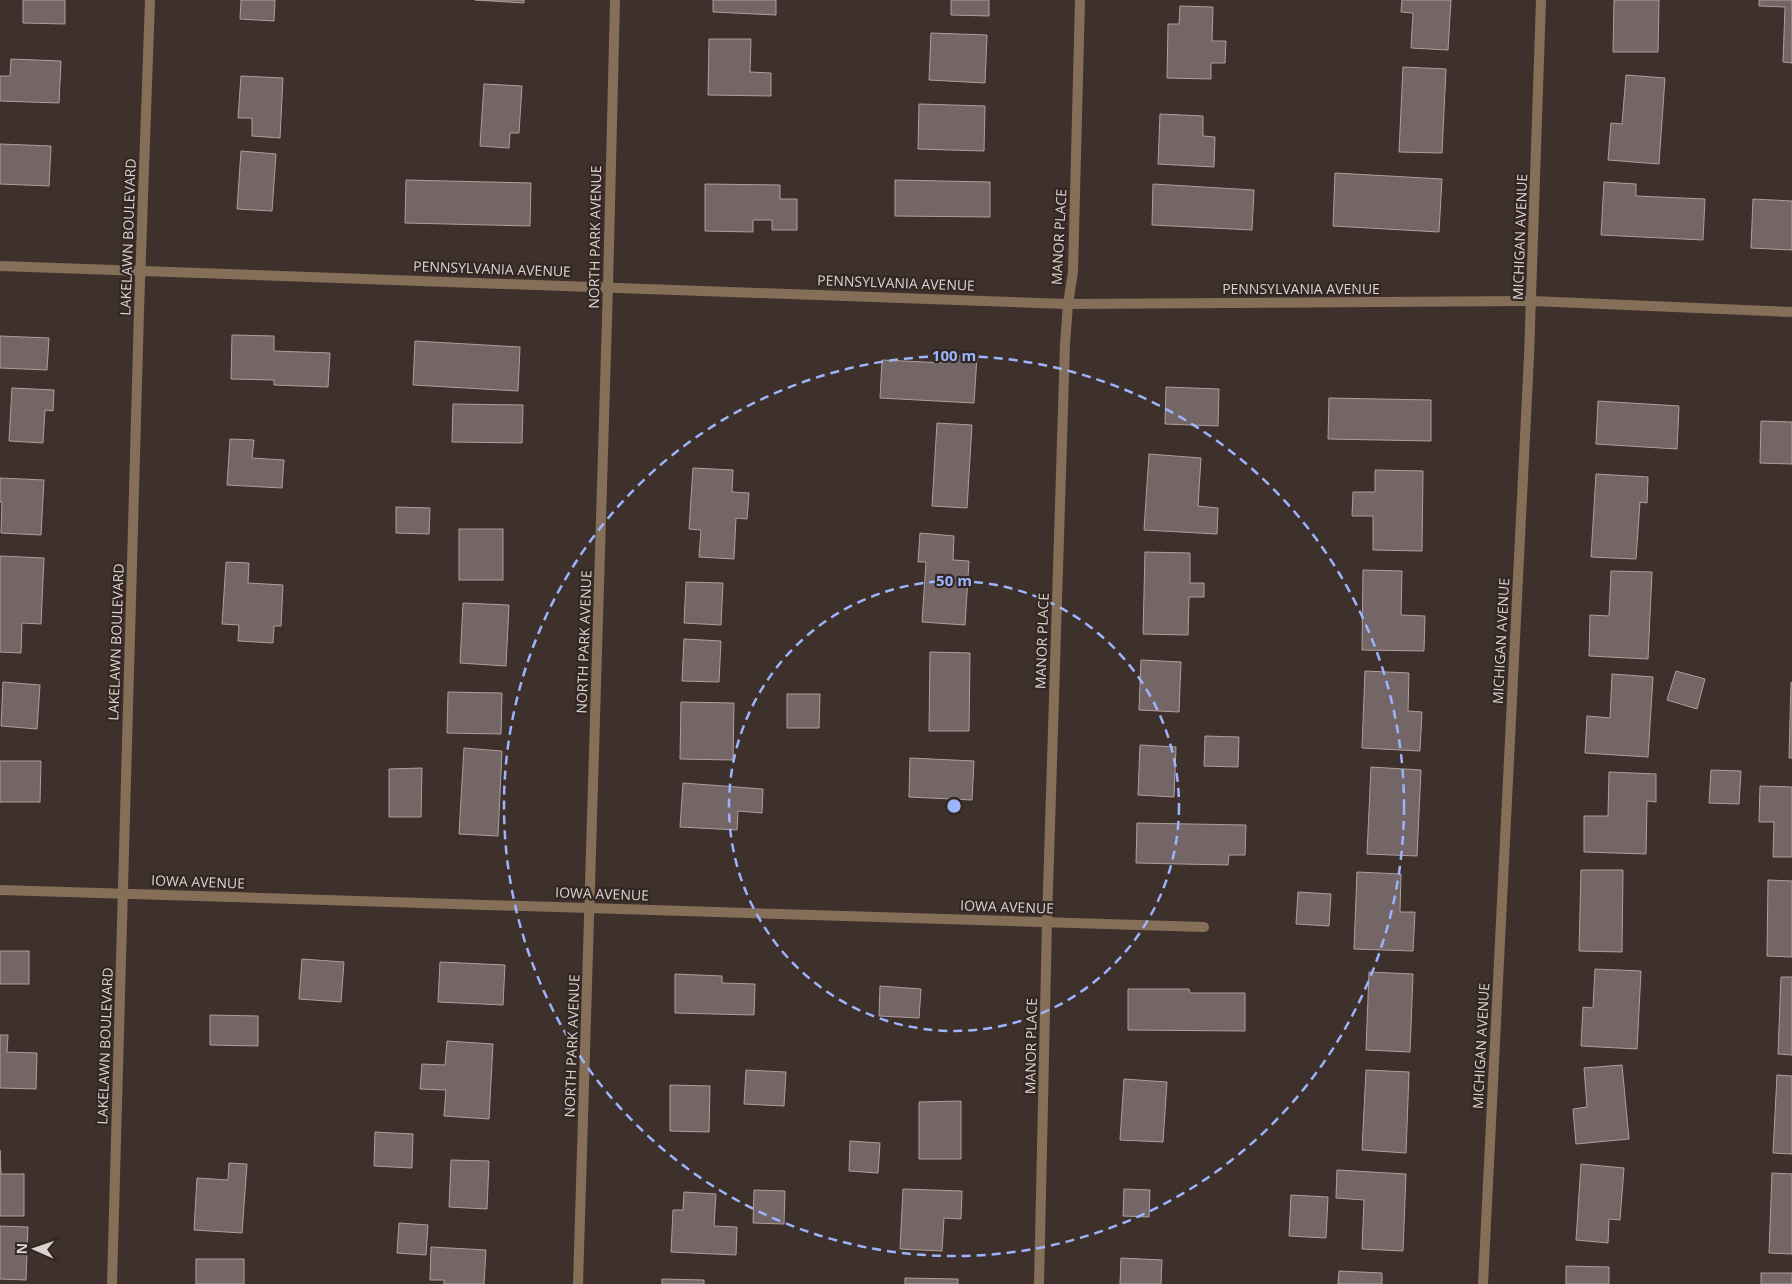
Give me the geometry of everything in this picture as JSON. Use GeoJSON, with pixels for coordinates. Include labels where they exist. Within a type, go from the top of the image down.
{"type":"FeatureCollection","features":[{"type":"Feature","properties":{"kind":"street","name":"LAKELAWN BOULEVARD"},"geometry":{"type":"LineString","coordinates":[[112,1284],[140,272],[150,0]]}},
{"type":"Feature","properties":{"kind":"street","name":"NORTH PARK AVENUE"},"geometry":{"type":"LineString","coordinates":[[578,1284],[615,0]]}},
{"type":"Feature","properties":{"kind":"street","name":"MANOR PLACE"},"geometry":{"type":"LineString","coordinates":[[1039,1284],[1047,922],[1065,344],[1073,272],[1080,0]]}},
{"type":"Feature","properties":{"kind":"street","name":"MICHIGAN AVENUE"},"geometry":{"type":"LineString","coordinates":[[1483,1284],[1532,301],[1541,0]]}},
{"type":"Feature","properties":{"kind":"street","name":"PENNSYLVANIA AVENUE"},"geometry":{"type":"LineString","coordinates":[[0,266],[608,286],[1068,304],[1532,301],[1792,312]]}},
{"type":"Feature","properties":{"kind":"street","name":"IOWA AVENUE"},"geometry":{"type":"LineString","coordinates":[[0,890],[1204,927]]}},
{"type":"Feature","properties":{"kind":"building"},"geometry":{"type":"Polygon","coordinates":[[[23,0],[65,0],[65,24],[23,23],[23,0]]]}},
{"type":"Feature","properties":{"kind":"building"},"geometry":{"type":"Polygon","coordinates":[[[241,0],[275,0],[274,21],[240,19],[241,0]]]}},
{"type":"Feature","properties":{"kind":"building"},"geometry":{"type":"Polygon","coordinates":[[[475,0],[524,0],[524,3],[475,0]]]}},
{"type":"Feature","properties":{"kind":"building"},"geometry":{"type":"Polygon","coordinates":[[[713,0],[776,0],[776,15],[713,12],[713,0]]]}},
{"type":"Feature","properties":{"kind":"building"},"geometry":{"type":"Polygon","coordinates":[[[951,0],[989,0],[989,16],[951,15],[951,0]]]}},
{"type":"Feature","properties":{"kind":"building"},"geometry":{"type":"Polygon","coordinates":[[[1402,0],[1451,0],[1448,50],[1411,48],[1413,13],[1401,12],[1402,0]]]}},
{"type":"Feature","properties":{"kind":"building"},"geometry":{"type":"Polygon","coordinates":[[[1614,0],[1659,0],[1658,52],[1613,52],[1614,0]]]}},
{"type":"Feature","properties":{"kind":"building"},"geometry":{"type":"Polygon","coordinates":[[[1759,0],[1792,0],[1792,63],[1783,62],[1785,7],[1759,6],[1759,0]]]}},
{"type":"Feature","properties":{"kind":"building"},"geometry":{"type":"Polygon","coordinates":[[[1180,6],[1213,7],[1212,41],[1226,41],[1225,63],[1211,63],[1211,79],[1167,78],[1168,24],[1179,24],[1180,6]]]}},
{"type":"Feature","properties":{"kind":"building"},"geometry":{"type":"Polygon","coordinates":[[[931,33],[987,35],[985,83],[929,80],[931,33]]]}},
{"type":"Feature","properties":{"kind":"building"},"geometry":{"type":"Polygon","coordinates":[[[709,39],[751,39],[750,72],[771,73],[771,96],[708,95],[709,39]]]}},
{"type":"Feature","properties":{"kind":"building"},"geometry":{"type":"Polygon","coordinates":[[[11,59],[61,61],[59,103],[0,101],[0,76],[10,76],[11,59]]]}},
{"type":"Feature","properties":{"kind":"building"},"geometry":{"type":"Polygon","coordinates":[[[1403,67],[1446,69],[1442,153],[1399,152],[1403,67]]]}},
{"type":"Feature","properties":{"kind":"building"},"geometry":{"type":"Polygon","coordinates":[[[1626,75],[1665,78],[1659,164],[1608,160],[1611,123],[1622,124],[1626,75]]]}},
{"type":"Feature","properties":{"kind":"building"},"geometry":{"type":"Polygon","coordinates":[[[241,76],[283,78],[280,138],[252,136],[252,118],[238,118],[241,76]]]}},
{"type":"Feature","properties":{"kind":"building"},"geometry":{"type":"Polygon","coordinates":[[[484,84],[522,86],[519,133],[510,133],[509,148],[480,146],[484,84]]]}},
{"type":"Feature","properties":{"kind":"building"},"geometry":{"type":"Polygon","coordinates":[[[919,104],[985,106],[984,151],[918,149],[919,104]]]}},
{"type":"Feature","properties":{"kind":"building"},"geometry":{"type":"Polygon","coordinates":[[[1160,114],[1203,116],[1203,136],[1215,137],[1214,167],[1158,164],[1160,114]]]}},
{"type":"Feature","properties":{"kind":"building"},"geometry":{"type":"Polygon","coordinates":[[[0,144],[51,146],[49,186],[0,184],[0,144]]]}},
{"type":"Feature","properties":{"kind":"building"},"geometry":{"type":"Polygon","coordinates":[[[241,151],[276,154],[272,211],[237,209],[241,151]]]}},
{"type":"Feature","properties":{"kind":"building"},"geometry":{"type":"Polygon","coordinates":[[[1335,173],[1442,179],[1439,232],[1333,226],[1335,173]]]}},
{"type":"Feature","properties":{"kind":"building"},"geometry":{"type":"Polygon","coordinates":[[[406,180],[531,183],[530,226],[405,223],[406,180]]]}},
{"type":"Feature","properties":{"kind":"building"},"geometry":{"type":"Polygon","coordinates":[[[895,180],[990,182],[990,217],[895,216],[895,180]]]}},
{"type":"Feature","properties":{"kind":"building"},"geometry":{"type":"Polygon","coordinates":[[[1604,182],[1636,184],[1636,196],[1705,199],[1703,240],[1601,235],[1604,182]]]}},
{"type":"Feature","properties":{"kind":"building"},"geometry":{"type":"Polygon","coordinates":[[[705,184],[780,185],[780,199],[797,199],[797,230],[772,230],[772,220],[753,220],[753,232],[705,231],[705,184]]]}},
{"type":"Feature","properties":{"kind":"building"},"geometry":{"type":"Polygon","coordinates":[[[1153,184],[1254,190],[1252,230],[1152,225],[1153,184]]]}},
{"type":"Feature","properties":{"kind":"building"},"geometry":{"type":"Polygon","coordinates":[[[1753,199],[1792,201],[1792,250],[1751,248],[1753,199]]]}},
{"type":"Feature","properties":{"kind":"building"},"geometry":{"type":"Polygon","coordinates":[[[232,335],[274,336],[274,351],[330,353],[328,387],[274,385],[274,380],[231,379],[232,335]]]}},
{"type":"Feature","properties":{"kind":"building"},"geometry":{"type":"Polygon","coordinates":[[[0,336],[49,338],[47,370],[0,368],[0,336]]]}},
{"type":"Feature","properties":{"kind":"building"},"geometry":{"type":"Polygon","coordinates":[[[415,341],[520,347],[518,391],[413,385],[415,341]]]}},
{"type":"Feature","properties":{"kind":"building"},"geometry":{"type":"Polygon","coordinates":[[[947,355],[977,357],[974,403],[880,398],[882,360],[946,363],[947,355]]]}},
{"type":"Feature","properties":{"kind":"building"},"geometry":{"type":"Polygon","coordinates":[[[1166,387],[1219,389],[1218,426],[1165,424],[1166,387]]]}},
{"type":"Feature","properties":{"kind":"building"},"geometry":{"type":"Polygon","coordinates":[[[12,388],[54,390],[53,411],[45,410],[43,443],[9,441],[12,388]]]}},
{"type":"Feature","properties":{"kind":"building"},"geometry":{"type":"Polygon","coordinates":[[[1329,398],[1431,400],[1431,441],[1328,439],[1329,398]]]}},
{"type":"Feature","properties":{"kind":"building"},"geometry":{"type":"Polygon","coordinates":[[[1598,401],[1679,406],[1677,449],[1596,444],[1598,401]]]}},
{"type":"Feature","properties":{"kind":"building"},"geometry":{"type":"Polygon","coordinates":[[[453,404],[523,405],[522,443],[452,442],[453,404]]]}},
{"type":"Feature","properties":{"kind":"building"},"geometry":{"type":"Polygon","coordinates":[[[1761,421],[1792,422],[1792,464],[1760,463],[1761,421]]]}},
{"type":"Feature","properties":{"kind":"building"},"geometry":{"type":"Polygon","coordinates":[[[937,423],[972,425],[967,508],[932,506],[937,423]]]}},
{"type":"Feature","properties":{"kind":"building"},"geometry":{"type":"Polygon","coordinates":[[[230,439],[254,440],[252,458],[284,460],[282,488],[227,485],[230,439]]]}},
{"type":"Feature","properties":{"kind":"building"},"geometry":{"type":"Polygon","coordinates":[[[1149,454],[1201,458],[1198,506],[1218,508],[1217,534],[1144,530],[1149,454]]]}},
{"type":"Feature","properties":{"kind":"building"},"geometry":{"type":"Polygon","coordinates":[[[693,468],[733,470],[732,492],[749,493],[747,519],[736,518],[734,559],[699,557],[701,530],[689,529],[693,468]]]}},
{"type":"Feature","properties":{"kind":"building"},"geometry":{"type":"Polygon","coordinates":[[[1375,470],[1423,471],[1422,551],[1373,550],[1373,516],[1352,516],[1353,492],[1375,492],[1375,470]]]}},
{"type":"Feature","properties":{"kind":"building"},"geometry":{"type":"Polygon","coordinates":[[[1596,474],[1648,477],[1647,503],[1640,502],[1636,559],[1591,557],[1596,474]]]}},
{"type":"Feature","properties":{"kind":"building"},"geometry":{"type":"Polygon","coordinates":[[[0,478],[44,480],[41,535],[1,533],[2,502],[0,502],[0,478]]]}},
{"type":"Feature","properties":{"kind":"building"},"geometry":{"type":"Polygon","coordinates":[[[396,507],[430,508],[429,534],[396,533],[396,507]]]}},
{"type":"Feature","properties":{"kind":"building"},"geometry":{"type":"Polygon","coordinates":[[[459,529],[503,529],[503,580],[459,580],[459,529]]]}},
{"type":"Feature","properties":{"kind":"building"},"geometry":{"type":"Polygon","coordinates":[[[920,533],[954,536],[953,560],[969,561],[965,625],[922,622],[926,562],[918,562],[920,533]]]}},
{"type":"Feature","properties":{"kind":"building"},"geometry":{"type":"Polygon","coordinates":[[[1145,552],[1190,553],[1190,583],[1204,583],[1204,597],[1189,597],[1188,635],[1143,634],[1145,552]]]}},
{"type":"Feature","properties":{"kind":"building"},"geometry":{"type":"Polygon","coordinates":[[[0,556],[44,558],[41,624],[22,623],[21,653],[0,652],[0,556]]]}},
{"type":"Feature","properties":{"kind":"building"},"geometry":{"type":"Polygon","coordinates":[[[226,562],[249,563],[248,583],[283,585],[281,626],[274,626],[273,643],[238,641],[239,625],[222,624],[226,562]]]}},
{"type":"Feature","properties":{"kind":"building"},"geometry":{"type":"Polygon","coordinates":[[[1363,570],[1402,571],[1401,615],[1425,616],[1424,651],[1362,650],[1363,570]]]}},
{"type":"Feature","properties":{"kind":"building"},"geometry":{"type":"Polygon","coordinates":[[[1611,571],[1652,572],[1648,659],[1589,656],[1590,615],[1609,616],[1611,571]]]}},
{"type":"Feature","properties":{"kind":"building"},"geometry":{"type":"Polygon","coordinates":[[[686,582],[723,583],[721,625],[684,623],[686,582]]]}},
{"type":"Feature","properties":{"kind":"building"},"geometry":{"type":"Polygon","coordinates":[[[463,603],[509,605],[506,666],[460,663],[463,603]]]}},
{"type":"Feature","properties":{"kind":"building"},"geometry":{"type":"Polygon","coordinates":[[[684,639],[721,641],[719,682],[682,681],[684,639]]]}},
{"type":"Feature","properties":{"kind":"building"},"geometry":{"type":"Polygon","coordinates":[[[930,652],[970,653],[969,731],[929,731],[930,652]]]}},
{"type":"Feature","properties":{"kind":"building"},"geometry":{"type":"Polygon","coordinates":[[[1141,660],[1181,662],[1179,712],[1139,710],[1141,660]]]}},
{"type":"Feature","properties":{"kind":"building"},"geometry":{"type":"Polygon","coordinates":[[[1365,671],[1409,673],[1408,711],[1422,712],[1420,751],[1362,748],[1365,671]]]}},
{"type":"Feature","properties":{"kind":"building"},"geometry":{"type":"Polygon","coordinates":[[[1676,671],[1705,679],[1697,709],[1667,700],[1676,671]]]}},
{"type":"Feature","properties":{"kind":"building"},"geometry":{"type":"Polygon","coordinates":[[[1612,674],[1653,677],[1648,757],[1585,753],[1587,716],[1610,718],[1612,674]]]}},
{"type":"Feature","properties":{"kind":"building"},"geometry":{"type":"Polygon","coordinates":[[[3,682],[40,685],[37,729],[1,726],[3,682]]]}},
{"type":"Feature","properties":{"kind":"building"},"geometry":{"type":"Polygon","coordinates":[[[1791,682],[1792,758],[1789,758],[1791,682]]]}},
{"type":"Feature","properties":{"kind":"building"},"geometry":{"type":"Polygon","coordinates":[[[448,692],[502,693],[501,734],[447,733],[448,692]]]}},
{"type":"Feature","properties":{"kind":"building"},"geometry":{"type":"Polygon","coordinates":[[[787,694],[820,694],[819,728],[787,728],[787,694]]]}},
{"type":"Feature","properties":{"kind":"building"},"geometry":{"type":"Polygon","coordinates":[[[681,702],[734,703],[733,760],[680,759],[681,702]]]}},
{"type":"Feature","properties":{"kind":"building"},"geometry":{"type":"Polygon","coordinates":[[[1205,736],[1239,737],[1238,767],[1204,766],[1205,736]]]}},
{"type":"Feature","properties":{"kind":"building"},"geometry":{"type":"Polygon","coordinates":[[[1140,745],[1176,747],[1174,797],[1138,795],[1140,745]]]}},
{"type":"Feature","properties":{"kind":"building"},"geometry":{"type":"Polygon","coordinates":[[[464,748],[502,751],[498,836],[459,834],[464,748]]]}},
{"type":"Feature","properties":{"kind":"building"},"geometry":{"type":"Polygon","coordinates":[[[910,758],[974,761],[972,800],[909,797],[910,758]]]}},
{"type":"Feature","properties":{"kind":"building"},"geometry":{"type":"Polygon","coordinates":[[[0,761],[41,761],[40,802],[0,802],[0,761]]]}},
{"type":"Feature","properties":{"kind":"building"},"geometry":{"type":"Polygon","coordinates":[[[1371,767],[1421,770],[1417,856],[1367,854],[1371,767]]]}},
{"type":"Feature","properties":{"kind":"building"},"geometry":{"type":"Polygon","coordinates":[[[422,768],[421,817],[389,817],[389,769],[422,768]]]}},
{"type":"Feature","properties":{"kind":"building"},"geometry":{"type":"Polygon","coordinates":[[[1711,770],[1741,771],[1739,804],[1709,803],[1711,770]]]}},
{"type":"Feature","properties":{"kind":"building"},"geometry":{"type":"Polygon","coordinates":[[[1609,772],[1656,774],[1656,802],[1647,801],[1646,854],[1584,852],[1584,816],[1608,816],[1609,772]]]}},
{"type":"Feature","properties":{"kind":"building"},"geometry":{"type":"Polygon","coordinates":[[[683,783],[763,789],[762,813],[738,811],[737,830],[680,827],[683,783]]]}},
{"type":"Feature","properties":{"kind":"building"},"geometry":{"type":"Polygon","coordinates":[[[1760,786],[1792,787],[1792,857],[1773,857],[1774,822],[1759,822],[1760,786]]]}},
{"type":"Feature","properties":{"kind":"building"},"geometry":{"type":"Polygon","coordinates":[[[1137,823],[1246,825],[1245,855],[1229,855],[1228,865],[1136,863],[1137,823]]]}},
{"type":"Feature","properties":{"kind":"building"},"geometry":{"type":"Polygon","coordinates":[[[1581,870],[1623,870],[1622,952],[1579,951],[1581,870]]]}},
{"type":"Feature","properties":{"kind":"building"},"geometry":{"type":"Polygon","coordinates":[[[1357,872],[1401,874],[1400,912],[1415,912],[1413,951],[1354,949],[1357,872]]]}},
{"type":"Feature","properties":{"kind":"building"},"geometry":{"type":"Polygon","coordinates":[[[1768,880],[1792,881],[1792,957],[1767,956],[1768,880]]]}},
{"type":"Feature","properties":{"kind":"building"},"geometry":{"type":"Polygon","coordinates":[[[1298,892],[1331,894],[1329,926],[1296,924],[1298,892]]]}},
{"type":"Feature","properties":{"kind":"building"},"geometry":{"type":"Polygon","coordinates":[[[0,951],[29,951],[29,984],[0,984],[0,951]]]}},
{"type":"Feature","properties":{"kind":"building"},"geometry":{"type":"Polygon","coordinates":[[[302,959],[344,962],[341,1002],[299,999],[302,959]]]}},
{"type":"Feature","properties":{"kind":"building"},"geometry":{"type":"Polygon","coordinates":[[[440,962],[505,965],[503,1005],[438,1002],[440,962]]]}},
{"type":"Feature","properties":{"kind":"building"},"geometry":{"type":"Polygon","coordinates":[[[1595,969],[1641,971],[1637,1049],[1581,1046],[1583,1007],[1593,1008],[1595,969]]]}},
{"type":"Feature","properties":{"kind":"building"},"geometry":{"type":"Polygon","coordinates":[[[1369,972],[1413,974],[1410,1052],[1366,1050],[1369,972]]]}},
{"type":"Feature","properties":{"kind":"building"},"geometry":{"type":"Polygon","coordinates":[[[675,974],[722,976],[722,983],[755,984],[754,1015],[675,1013],[675,974]]]}},
{"type":"Feature","properties":{"kind":"building"},"geometry":{"type":"Polygon","coordinates":[[[1781,977],[1792,977],[1792,1055],[1778,1054],[1781,977]]]}},
{"type":"Feature","properties":{"kind":"building"},"geometry":{"type":"Polygon","coordinates":[[[880,986],[921,989],[919,1018],[879,1016],[880,986]]]}},
{"type":"Feature","properties":{"kind":"building"},"geometry":{"type":"Polygon","coordinates":[[[1128,989],[1189,989],[1190,993],[1245,993],[1245,1031],[1128,1030],[1128,989]]]}},
{"type":"Feature","properties":{"kind":"building"},"geometry":{"type":"Polygon","coordinates":[[[210,1015],[258,1016],[258,1046],[210,1045],[210,1015]]]}},
{"type":"Feature","properties":{"kind":"building"},"geometry":{"type":"Polygon","coordinates":[[[0,1035],[8,1035],[7,1052],[37,1053],[36,1089],[0,1088],[0,1035]]]}},
{"type":"Feature","properties":{"kind":"building"},"geometry":{"type":"Polygon","coordinates":[[[447,1041],[493,1044],[489,1119],[444,1116],[446,1090],[420,1089],[422,1064],[445,1065],[447,1041]]]}},
{"type":"Feature","properties":{"kind":"building"},"geometry":{"type":"Polygon","coordinates":[[[1622,1065],[1629,1139],[1576,1144],[1573,1109],[1587,1107],[1584,1068],[1622,1065]]]}},
{"type":"Feature","properties":{"kind":"building"},"geometry":{"type":"Polygon","coordinates":[[[746,1070],[786,1072],[784,1106],[744,1104],[746,1070]]]}},
{"type":"Feature","properties":{"kind":"building"},"geometry":{"type":"Polygon","coordinates":[[[1366,1070],[1409,1072],[1406,1153],[1362,1150],[1366,1070]]]}},
{"type":"Feature","properties":{"kind":"building"},"geometry":{"type":"Polygon","coordinates":[[[1777,1075],[1792,1076],[1792,1154],[1773,1153],[1777,1075]]]}},
{"type":"Feature","properties":{"kind":"building"},"geometry":{"type":"Polygon","coordinates":[[[1124,1079],[1167,1082],[1163,1142],[1120,1140],[1124,1079]]]}},
{"type":"Feature","properties":{"kind":"building"},"geometry":{"type":"Polygon","coordinates":[[[670,1085],[710,1086],[709,1132],[670,1131],[670,1085]]]}},
{"type":"Feature","properties":{"kind":"building"},"geometry":{"type":"Polygon","coordinates":[[[961,1101],[961,1159],[919,1159],[919,1102],[961,1101]]]}},
{"type":"Feature","properties":{"kind":"building"},"geometry":{"type":"Polygon","coordinates":[[[375,1132],[413,1134],[412,1168],[374,1166],[375,1132]]]}},
{"type":"Feature","properties":{"kind":"building"},"geometry":{"type":"Polygon","coordinates":[[[850,1141],[880,1143],[878,1173],[849,1171],[850,1141]]]}},
{"type":"Feature","properties":{"kind":"building"},"geometry":{"type":"Polygon","coordinates":[[[0,1150],[1,1174],[24,1174],[24,1216],[0,1216],[0,1150]]]}},
{"type":"Feature","properties":{"kind":"building"},"geometry":{"type":"Polygon","coordinates":[[[451,1160],[489,1161],[487,1209],[449,1207],[451,1160]]]}},
{"type":"Feature","properties":{"kind":"building"},"geometry":{"type":"Polygon","coordinates":[[[229,1163],[247,1164],[242,1233],[194,1230],[197,1178],[228,1180],[229,1163]]]}},
{"type":"Feature","properties":{"kind":"building"},"geometry":{"type":"Polygon","coordinates":[[[1581,1164],[1624,1168],[1620,1220],[1609,1219],[1608,1243],[1576,1240],[1581,1164]]]}},
{"type":"Feature","properties":{"kind":"building"},"geometry":{"type":"Polygon","coordinates":[[[1337,1170],[1406,1174],[1403,1251],[1362,1249],[1364,1200],[1336,1198],[1337,1170]]]}},
{"type":"Feature","properties":{"kind":"building"},"geometry":{"type":"Polygon","coordinates":[[[1772,1173],[1792,1174],[1792,1254],[1769,1253],[1772,1173]]]}},
{"type":"Feature","properties":{"kind":"building"},"geometry":{"type":"Polygon","coordinates":[[[903,1189],[962,1191],[961,1219],[944,1218],[942,1251],[900,1249],[903,1189]]]}},
{"type":"Feature","properties":{"kind":"building"},"geometry":{"type":"Polygon","coordinates":[[[1124,1189],[1150,1190],[1149,1217],[1123,1216],[1124,1189]]]}},
{"type":"Feature","properties":{"kind":"building"},"geometry":{"type":"Polygon","coordinates":[[[754,1190],[785,1191],[784,1224],[753,1223],[754,1190]]]}},
{"type":"Feature","properties":{"kind":"building"},"geometry":{"type":"Polygon","coordinates":[[[684,1192],[716,1194],[714,1226],[737,1227],[736,1255],[671,1252],[673,1210],[683,1210],[684,1192]]]}},
{"type":"Feature","properties":{"kind":"building"},"geometry":{"type":"Polygon","coordinates":[[[1291,1195],[1328,1197],[1326,1238],[1289,1236],[1291,1195]]]}},
{"type":"Feature","properties":{"kind":"building"},"geometry":{"type":"Polygon","coordinates":[[[399,1223],[428,1225],[426,1255],[397,1253],[399,1223]]]}},
{"type":"Feature","properties":{"kind":"building"},"geometry":{"type":"Polygon","coordinates":[[[0,1226],[28,1227],[26,1280],[0,1279],[0,1226]]]}},
{"type":"Feature","properties":{"kind":"building"},"geometry":{"type":"Polygon","coordinates":[[[431,1247],[486,1250],[484,1284],[444,1284],[444,1280],[430,1280],[431,1247]]]}},
{"type":"Feature","properties":{"kind":"building"},"geometry":{"type":"Polygon","coordinates":[[[1121,1258],[1162,1260],[1161,1284],[1120,1284],[1121,1258]]]}},
{"type":"Feature","properties":{"kind":"building"},"geometry":{"type":"Polygon","coordinates":[[[196,1259],[244,1259],[244,1284],[196,1284],[196,1259]]]}},
{"type":"Feature","properties":{"kind":"building"},"geometry":{"type":"Polygon","coordinates":[[[1566,1266],[1609,1267],[1609,1284],[1566,1284],[1566,1266]]]}},
{"type":"Feature","properties":{"kind":"building"},"geometry":{"type":"Polygon","coordinates":[[[1339,1271],[1382,1273],[1382,1284],[1338,1284],[1339,1271]]]}},
{"type":"Feature","properties":{"kind":"building"},"geometry":{"type":"Polygon","coordinates":[[[1761,1273],[1792,1273],[1792,1284],[1761,1284],[1761,1273]]]}},
{"type":"Feature","properties":{"kind":"building"},"geometry":{"type":"Polygon","coordinates":[[[905,1278],[958,1279],[958,1284],[905,1284],[905,1278]]]}},
{"type":"Feature","properties":{"kind":"building"},"geometry":{"type":"Polygon","coordinates":[[[662,1279],[704,1280],[704,1284],[662,1284],[662,1279]]]}}]}
